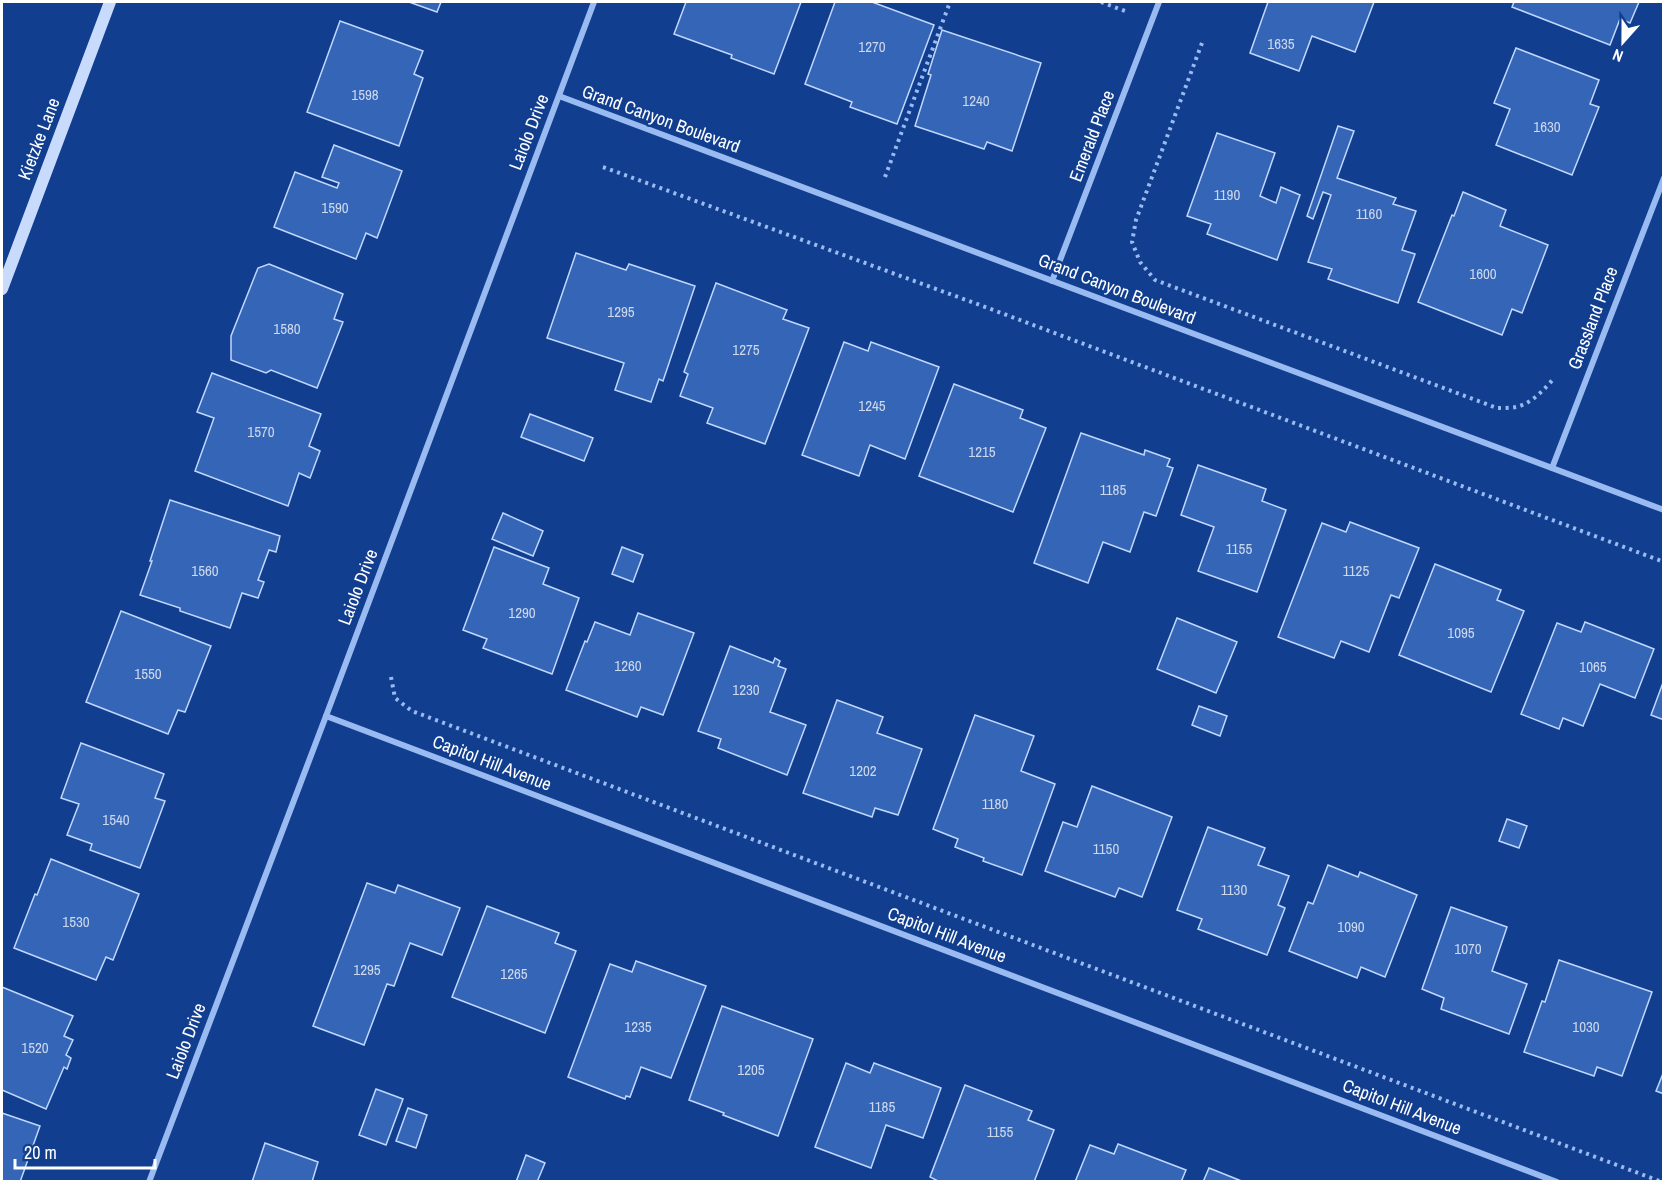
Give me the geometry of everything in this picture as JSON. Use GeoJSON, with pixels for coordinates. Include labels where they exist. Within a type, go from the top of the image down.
{"type":"FeatureCollection","features":[{"type":"Feature","properties":{"kind":"main road","name":"Kietzke Lane"},"geometry":{"type":"LineString","coordinates":[[2,289],[110,2]]}},
{"type":"Feature","properties":{"kind":"street","name":"Laiolo Drive"},"geometry":{"type":"LineString","coordinates":[[149,1182],[594,2]]}},
{"type":"Feature","properties":{"kind":"street","name":"Emerald Place"},"geometry":{"type":"LineString","coordinates":[[1052,281],[1159,2]]}},
{"type":"Feature","properties":{"kind":"street","name":"Grand Canyon Boulevard"},"geometry":{"type":"LineString","coordinates":[[559,96],[1664,510]]}},
{"type":"Feature","properties":{"kind":"street","name":"Grassland Place"},"geometry":{"type":"LineString","coordinates":[[1552,468],[1664,178]]}},
{"type":"Feature","properties":{"kind":"street","name":"Capitol Hill Avenue"},"geometry":{"type":"LineString","coordinates":[[326,716],[1557,1182]]}},
{"type":"Feature","properties":{"kind":"path"},"geometry":{"type":"LineString","coordinates":[[885,177],[950,2]]}},
{"type":"Feature","properties":{"kind":"path"},"geometry":{"type":"LineString","coordinates":[[1101,2],[1126,11]]}},
{"type":"Feature","properties":{"kind":"path"},"geometry":{"type":"LineString","coordinates":[[1202,43],[1136,220],[1132,242],[1140,262],[1155,280],[1497,408],[1518,407],[1535,398],[1554,379],[1558,368]]}},
{"type":"Feature","properties":{"kind":"path"},"geometry":{"type":"LineString","coordinates":[[603,167],[988,308],[1664,562]]}},
{"type":"Feature","properties":{"kind":"path"},"geometry":{"type":"LineString","coordinates":[[391,677],[395,698],[412,711],[1662,1182]]}},
{"type":"Feature","properties":{"kind":"building"},"geometry":{"type":"Polygon","coordinates":[[[409,2],[441,2],[437,12],[409,2]]]}},
{"type":"Feature","properties":{"kind":"building"},"geometry":{"type":"Polygon","coordinates":[[[686,2],[801,2],[774,74],[731,58],[732,55],[674,34],[686,2]]]}},
{"type":"Feature","properties":{"kind":"building"},"geometry":{"type":"Polygon","coordinates":[[[835,2],[872,2],[934,25],[897,124],[850,107],[852,102],[805,84],[835,2]]]}},
{"type":"Feature","properties":{"kind":"building"},"geometry":{"type":"Polygon","coordinates":[[[1268,2],[1374,2],[1355,52],[1312,36],[1299,71],[1250,53],[1268,2]]]}},
{"type":"Feature","properties":{"kind":"building"},"geometry":{"type":"Polygon","coordinates":[[[1514,2],[1639,2],[1630,23],[1620,19],[1610,45],[1512,7],[1514,2]]]}},
{"type":"Feature","properties":{"kind":"building"},"geometry":{"type":"Polygon","coordinates":[[[340,21],[423,51],[414,74],[423,78],[399,146],[307,112],[340,21]]]}},
{"type":"Feature","properties":{"kind":"building"},"geometry":{"type":"Polygon","coordinates":[[[942,30],[1041,63],[1012,151],[987,142],[984,149],[915,126],[942,30]]]}},
{"type":"Feature","properties":{"kind":"building"},"geometry":{"type":"Polygon","coordinates":[[[1516,48],[1599,80],[1590,104],[1599,107],[1572,175],[1496,145],[1510,109],[1494,103],[1516,48]]]}},
{"type":"Feature","properties":{"kind":"building"},"geometry":{"type":"Polygon","coordinates":[[[1338,126],[1354,131],[1337,178],[1396,198],[1393,204],[1416,211],[1402,250],[1415,254],[1398,303],[1328,279],[1332,269],[1308,262],[1331,195],[1323,192],[1313,219],[1307,216],[1338,126]]]}},
{"type":"Feature","properties":{"kind":"building"},"geometry":{"type":"Polygon","coordinates":[[[1217,133],[1275,153],[1260,196],[1276,203],[1281,187],[1300,195],[1277,260],[1207,234],[1211,224],[1187,216],[1217,133]]]}},
{"type":"Feature","properties":{"kind":"building"},"geometry":{"type":"Polygon","coordinates":[[[334,145],[402,171],[377,238],[366,233],[356,259],[274,227],[295,172],[337,188],[339,183],[322,177],[334,145]]]}},
{"type":"Feature","properties":{"kind":"building"},"geometry":{"type":"Polygon","coordinates":[[[1463,192],[1506,210],[1500,226],[1548,245],[1522,313],[1512,309],[1502,335],[1418,302],[1463,192]]]}},
{"type":"Feature","properties":{"kind":"building"},"geometry":{"type":"Polygon","coordinates":[[[576,253],[626,270],[629,264],[695,286],[663,381],[659,379],[651,402],[615,390],[624,363],[547,338],[576,253]]]}},
{"type":"Feature","properties":{"kind":"building"},"geometry":{"type":"Polygon","coordinates":[[[269,264],[343,294],[334,319],[343,322],[317,388],[271,370],[266,373],[231,360],[231,336],[258,268],[269,264]]]}},
{"type":"Feature","properties":{"kind":"building"},"geometry":{"type":"Polygon","coordinates":[[[716,283],[787,310],[783,319],[809,328],[765,444],[707,423],[713,408],[680,396],[688,374],[684,372],[716,283]]]}},
{"type":"Feature","properties":{"kind":"building"},"geometry":{"type":"Polygon","coordinates":[[[844,342],[868,351],[871,342],[939,367],[905,459],[870,445],[859,476],[802,455],[844,342]]]}},
{"type":"Feature","properties":{"kind":"building"},"geometry":{"type":"Polygon","coordinates":[[[212,373],[321,414],[309,446],[320,451],[310,478],[299,473],[288,506],[195,471],[214,418],[197,412],[212,373]]]}},
{"type":"Feature","properties":{"kind":"building"},"geometry":{"type":"Polygon","coordinates":[[[954,384],[1023,410],[1020,418],[1046,428],[1013,512],[919,476],[954,384]]]}},
{"type":"Feature","properties":{"kind":"building"},"geometry":{"type":"Polygon","coordinates":[[[530,414],[593,438],[584,461],[521,437],[530,414]]]}},
{"type":"Feature","properties":{"kind":"building"},"geometry":{"type":"Polygon","coordinates":[[[1081,433],[1144,455],[1145,450],[1170,459],[1167,466],[1173,468],[1156,516],[1144,512],[1130,552],[1103,542],[1088,583],[1034,563],[1081,433]]]}},
{"type":"Feature","properties":{"kind":"building"},"geometry":{"type":"Polygon","coordinates":[[[1198,465],[1266,489],[1262,501],[1286,510],[1257,592],[1198,571],[1214,527],[1181,515],[1198,465]]]}},
{"type":"Feature","properties":{"kind":"building"},"geometry":{"type":"Polygon","coordinates":[[[170,500],[280,536],[276,552],[269,550],[258,580],[264,582],[258,598],[242,593],[230,628],[140,595],[170,500]]]}},
{"type":"Feature","properties":{"kind":"building"},"geometry":{"type":"Polygon","coordinates":[[[503,513],[543,531],[533,556],[492,539],[503,513]]]}},
{"type":"Feature","properties":{"kind":"building"},"geometry":{"type":"Polygon","coordinates":[[[1350,522],[1419,548],[1399,598],[1391,595],[1369,652],[1341,641],[1334,658],[1278,637],[1322,523],[1346,532],[1350,522]]]}},
{"type":"Feature","properties":{"kind":"building"},"geometry":{"type":"Polygon","coordinates":[[[494,547],[549,568],[543,584],[579,598],[552,674],[483,648],[487,639],[463,630],[494,547]]]}},
{"type":"Feature","properties":{"kind":"building"},"geometry":{"type":"Polygon","coordinates":[[[622,547],[643,555],[633,582],[612,574],[622,547]]]}},
{"type":"Feature","properties":{"kind":"building"},"geometry":{"type":"Polygon","coordinates":[[[1435,564],[1501,590],[1497,600],[1524,611],[1491,692],[1399,655],[1435,564]]]}},
{"type":"Feature","properties":{"kind":"building"},"geometry":{"type":"Polygon","coordinates":[[[121,611],[211,646],[185,712],[178,710],[168,734],[86,702],[121,611]]]}},
{"type":"Feature","properties":{"kind":"building"},"geometry":{"type":"Polygon","coordinates":[[[638,613],[694,633],[663,715],[641,707],[637,717],[566,690],[595,622],[630,635],[638,613]]]}},
{"type":"Feature","properties":{"kind":"building"},"geometry":{"type":"Polygon","coordinates":[[[1177,618],[1237,642],[1216,693],[1157,669],[1177,618]]]}},
{"type":"Feature","properties":{"kind":"building"},"geometry":{"type":"Polygon","coordinates":[[[1585,622],[1654,649],[1635,698],[1600,684],[1583,726],[1563,718],[1559,729],[1521,714],[1557,623],[1581,632],[1585,622]]]}},
{"type":"Feature","properties":{"kind":"building"},"geometry":{"type":"Polygon","coordinates":[[[730,646],[773,663],[775,658],[780,661],[778,666],[786,669],[770,712],[806,725],[787,775],[718,748],[721,739],[698,731],[730,646]]]}},
{"type":"Feature","properties":{"kind":"building"},"geometry":{"type":"Polygon","coordinates":[[[1664,680],[1664,720],[1651,715],[1664,680]]]}},
{"type":"Feature","properties":{"kind":"building"},"geometry":{"type":"Polygon","coordinates":[[[837,700],[883,717],[877,733],[922,749],[898,815],[875,808],[872,817],[803,793],[837,700]]]}},
{"type":"Feature","properties":{"kind":"building"},"geometry":{"type":"Polygon","coordinates":[[[1199,706],[1227,716],[1220,736],[1192,725],[1199,706]]]}},
{"type":"Feature","properties":{"kind":"building"},"geometry":{"type":"Polygon","coordinates":[[[975,715],[1034,736],[1021,771],[1055,784],[1022,875],[983,861],[984,858],[955,847],[958,839],[933,829],[975,715]]]}},
{"type":"Feature","properties":{"kind":"building"},"geometry":{"type":"Polygon","coordinates":[[[81,743],[164,774],[155,798],[165,801],[140,868],[90,850],[92,844],[67,835],[79,804],[61,798],[81,743]]]}},
{"type":"Feature","properties":{"kind":"building"},"geometry":{"type":"Polygon","coordinates":[[[1092,786],[1172,817],[1142,897],[1119,888],[1115,897],[1045,871],[1063,822],[1077,827],[1092,786]]]}},
{"type":"Feature","properties":{"kind":"building"},"geometry":{"type":"Polygon","coordinates":[[[1507,819],[1527,826],[1519,848],[1499,841],[1507,819]]]}},
{"type":"Feature","properties":{"kind":"building"},"geometry":{"type":"Polygon","coordinates":[[[1208,827],[1265,848],[1258,865],[1289,876],[1278,905],[1285,908],[1267,955],[1198,929],[1202,919],[1177,910],[1208,827]]]}},
{"type":"Feature","properties":{"kind":"building"},"geometry":{"type":"Polygon","coordinates":[[[51,859],[139,894],[113,960],[106,957],[96,980],[14,948],[51,859]]]}},
{"type":"Feature","properties":{"kind":"building"},"geometry":{"type":"Polygon","coordinates":[[[1328,865],[1358,877],[1360,872],[1417,895],[1385,977],[1361,967],[1357,978],[1289,951],[1308,902],[1313,904],[1328,865]]]}},
{"type":"Feature","properties":{"kind":"building"},"geometry":{"type":"Polygon","coordinates":[[[367,883],[395,893],[398,885],[460,908],[442,955],[410,943],[394,986],[387,984],[364,1045],[313,1026],[367,883]]]}},
{"type":"Feature","properties":{"kind":"building"},"geometry":{"type":"Polygon","coordinates":[[[487,906],[559,933],[555,943],[576,951],[545,1033],[452,997],[487,906]]]}},
{"type":"Feature","properties":{"kind":"building"},"geometry":{"type":"Polygon","coordinates":[[[1451,907],[1507,927],[1492,971],[1527,984],[1509,1034],[1441,1009],[1444,998],[1422,989],[1451,907]]]}},
{"type":"Feature","properties":{"kind":"building"},"geometry":{"type":"Polygon","coordinates":[[[1559,960],[1652,992],[1622,1076],[1597,1067],[1594,1076],[1524,1052],[1542,1001],[1545,1002],[1559,960]]]}},
{"type":"Feature","properties":{"kind":"building"},"geometry":{"type":"Polygon","coordinates":[[[636,961],[706,986],[671,1078],[641,1067],[630,1097],[626,1096],[625,1099],[568,1077],[610,964],[632,972],[636,961]]]}},
{"type":"Feature","properties":{"kind":"building"},"geometry":{"type":"Polygon","coordinates":[[[2,987],[73,1016],[64,1036],[73,1040],[66,1055],[71,1058],[67,1069],[64,1067],[46,1109],[2,1090],[2,987]]]}},
{"type":"Feature","properties":{"kind":"building"},"geometry":{"type":"Polygon","coordinates":[[[722,1006],[813,1039],[778,1136],[689,1100],[722,1006]]]}},
{"type":"Feature","properties":{"kind":"building"},"geometry":{"type":"Polygon","coordinates":[[[846,1063],[870,1073],[874,1063],[941,1088],[923,1138],[886,1125],[871,1168],[815,1147],[846,1063]]]}},
{"type":"Feature","properties":{"kind":"building"},"geometry":{"type":"Polygon","coordinates":[[[1664,1071],[1664,1094],[1656,1091],[1664,1071]]]}},
{"type":"Feature","properties":{"kind":"building"},"geometry":{"type":"Polygon","coordinates":[[[965,1085],[1032,1111],[1028,1120],[1054,1130],[1034,1182],[940,1182],[930,1177],[965,1085]]]}},
{"type":"Feature","properties":{"kind":"building"},"geometry":{"type":"Polygon","coordinates":[[[376,1089],[403,1099],[386,1145],[359,1135],[376,1089]]]}},
{"type":"Feature","properties":{"kind":"building"},"geometry":{"type":"Polygon","coordinates":[[[408,1108],[427,1115],[416,1148],[396,1141],[408,1108]]]}},
{"type":"Feature","properties":{"kind":"building"},"geometry":{"type":"Polygon","coordinates":[[[2,1113],[40,1126],[20,1182],[2,1182],[2,1113]]]}},
{"type":"Feature","properties":{"kind":"building"},"geometry":{"type":"Polygon","coordinates":[[[265,1143],[318,1162],[312,1182],[252,1182],[265,1143]]]}},
{"type":"Feature","properties":{"kind":"building"},"geometry":{"type":"Polygon","coordinates":[[[1118,1144],[1186,1170],[1181,1182],[1075,1182],[1090,1145],[1114,1154],[1118,1144]]]}},
{"type":"Feature","properties":{"kind":"building"},"geometry":{"type":"Polygon","coordinates":[[[526,1155],[545,1163],[537,1182],[516,1182],[526,1155]]]}},
{"type":"Feature","properties":{"kind":"building"},"geometry":{"type":"Polygon","coordinates":[[[1209,1168],[1244,1182],[1203,1182],[1209,1168]]]}}]}
